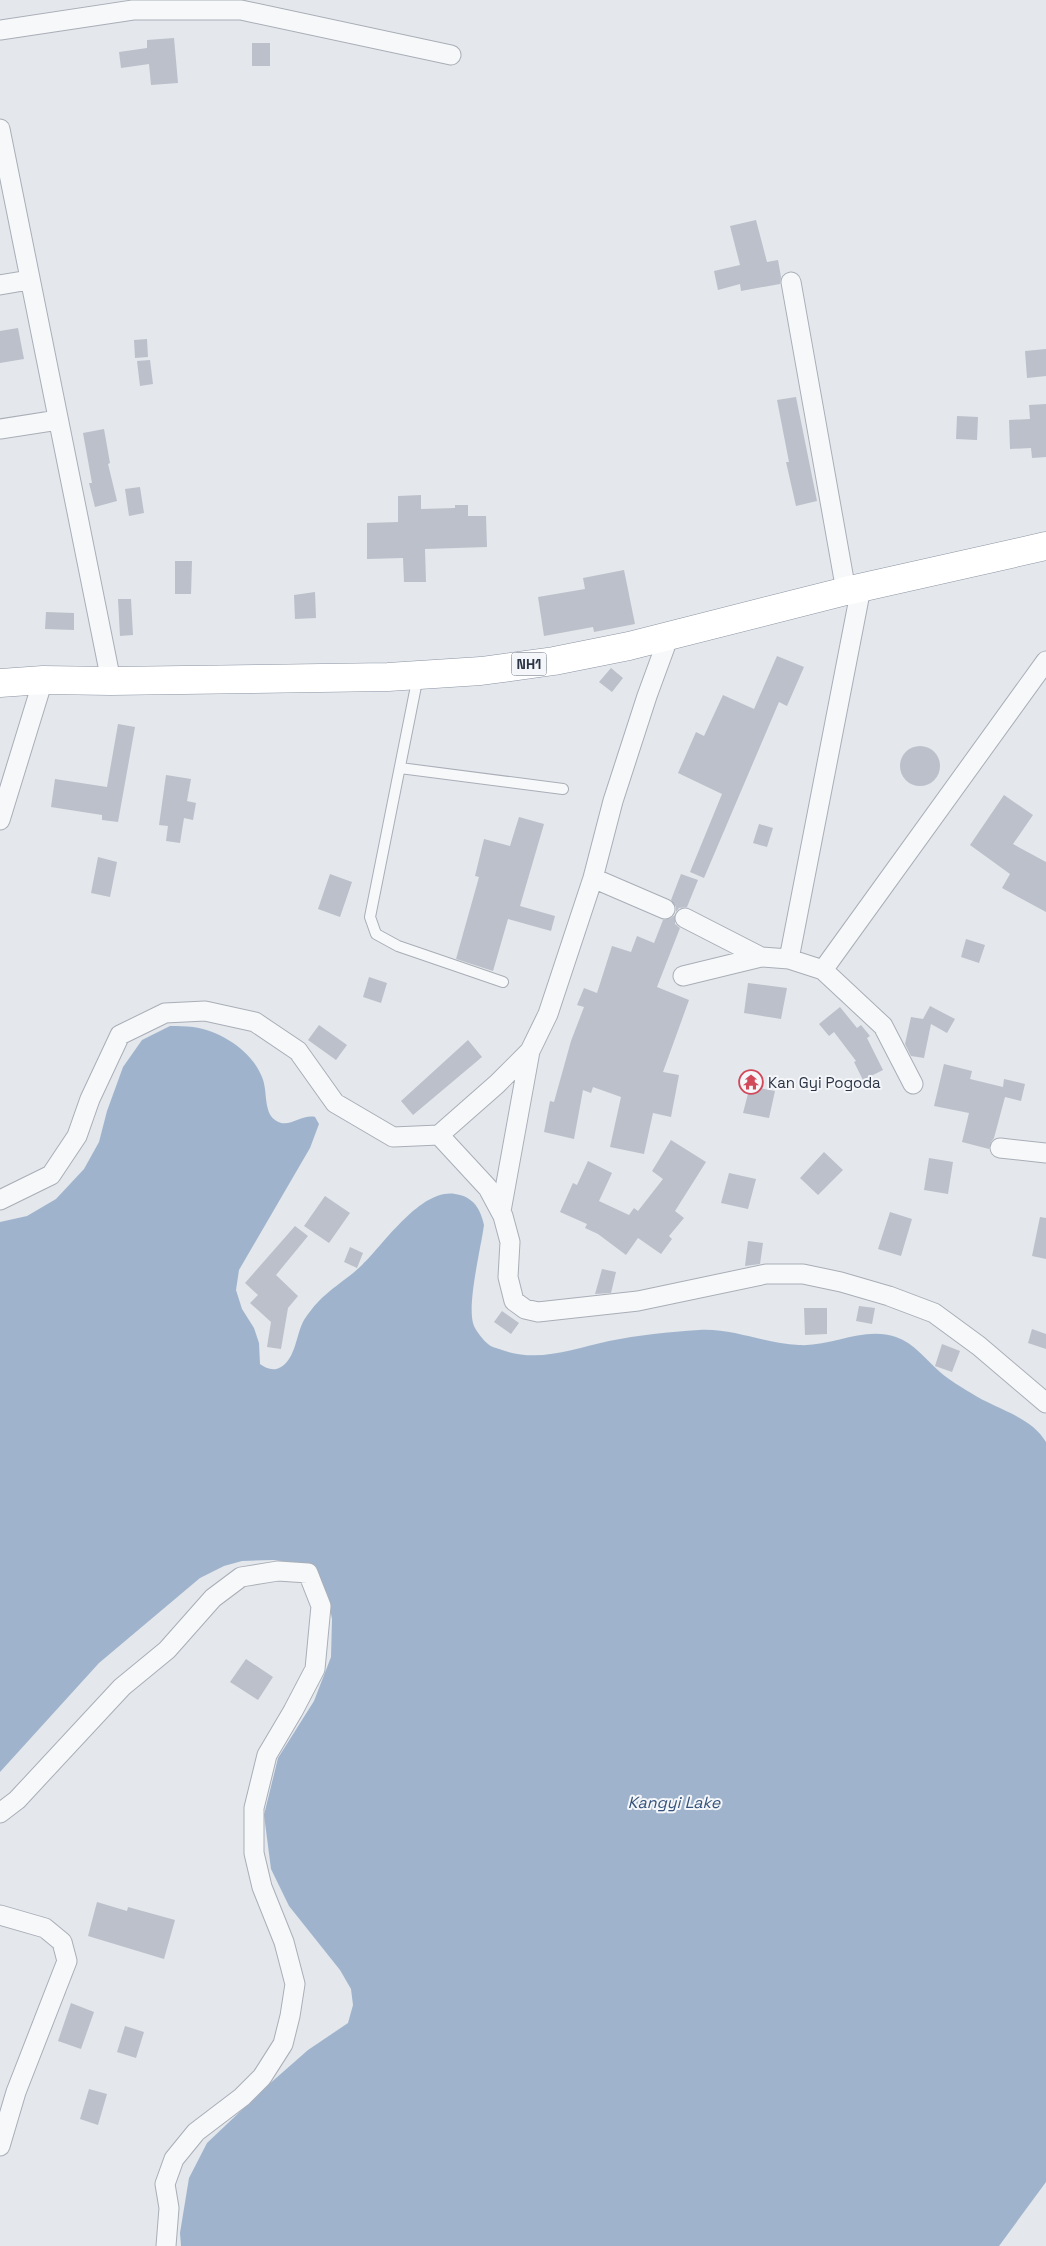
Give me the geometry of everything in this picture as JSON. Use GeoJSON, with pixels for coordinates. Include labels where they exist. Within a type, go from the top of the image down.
{"type":"FeatureCollection","features":[{"type":"Feature","properties":{"kind":"highway","name":"NH1"},"geometry":{"type":"LineString","coordinates":[[0,682],[418,675],[481,671],[554,661],[669,636],[854,590],[1046,546]]}},
{"type":"Feature","properties":{"kind":"street"},"geometry":{"type":"LineString","coordinates":[[0,30],[133,10],[241,10],[451,55]]}},
{"type":"Feature","properties":{"kind":"street"},"geometry":{"type":"LineString","coordinates":[[0,129],[3,162],[30,280],[111,681]]}},
{"type":"Feature","properties":{"kind":"street"},"geometry":{"type":"LineString","coordinates":[[0,285],[30,280]]}},
{"type":"Feature","properties":{"kind":"street"},"geometry":{"type":"LineString","coordinates":[[789,959],[854,590],[791,282]]}},
{"type":"Feature","properties":{"kind":"street"},"geometry":{"type":"LineString","coordinates":[[0,429],[58,420]]}},
{"type":"Feature","properties":{"kind":"street"},"geometry":{"type":"LineString","coordinates":[[501,1211],[530,1051],[548,1014],[592,878],[613,801],[647,696],[669,636]]}},
{"type":"Feature","properties":{"kind":"street"},"geometry":{"type":"LineString","coordinates":[[823,970],[1046,660]]}},
{"type":"Feature","properties":{"kind":"street"},"geometry":{"type":"LineString","coordinates":[[0,820],[43,680]]}},
{"type":"Feature","properties":{"kind":"street"},"geometry":{"type":"LineString","coordinates":[[592,878],[665,909]]}},
{"type":"Feature","properties":{"kind":"street"},"geometry":{"type":"LineString","coordinates":[[685,918],[761,957]]}},
{"type":"Feature","properties":{"kind":"street"},"geometry":{"type":"LineString","coordinates":[[683,976],[761,957],[789,959],[823,970],[882,1026],[913,1084]]}},
{"type":"Feature","properties":{"kind":"street"},"geometry":{"type":"LineString","coordinates":[[0,1200],[51,1175],[77,1136],[90,1099],[120,1035],[165,1012],[205,1011],[256,1022],[298,1051],[334,1103],[393,1137],[439,1135],[497,1084],[530,1051]]}},
{"type":"Feature","properties":{"kind":"street"},"geometry":{"type":"LineString","coordinates":[[439,1135],[488,1188],[501,1211],[510,1242],[508,1277],[514,1301],[525,1309],[538,1312],[638,1301],[766,1274],[803,1274],[841,1282],[889,1296],[934,1313],[979,1346],[1046,1403]]}},
{"type":"Feature","properties":{"kind":"street"},"geometry":{"type":"LineString","coordinates":[[1000,1148],[1046,1153]]}},
{"type":"Feature","properties":{"kind":"street"},"geometry":{"type":"LineString","coordinates":[[0,1813],[17,1800],[122,1688],[167,1650],[213,1598],[241,1577],[278,1571],[308,1572],[321,1606],[315,1669],[293,1711],[266,1755],[254,1808],[254,1853],[262,1887],[284,1942],[295,1984],[290,2016],[283,2044],[262,2077],[242,2097],[196,2132],[174,2159],[165,2184],[169,2208],[166,2246]]}},
{"type":"Feature","properties":{"kind":"street"},"geometry":{"type":"LineString","coordinates":[[0,1915],[45,1928],[62,1942],[67,1961],[16,2092],[0,2146]]}},
{"type":"Feature","properties":{"kind":"lane"},"geometry":{"type":"LineString","coordinates":[[418,675],[370,918],[376,934],[398,946],[503,982]]}},
{"type":"Feature","properties":{"kind":"lane"},"geometry":{"type":"LineString","coordinates":[[400,768],[563,789]]}},
{"type":"Feature","properties":{"kind":"water","name":"Kangyi Lake"},"geometry":{"type":"Polygon","coordinates":[[[170,1026],[204,1029],[224,1038],[243,1051],[251,1059],[262,1077],[267,1106],[275,1120],[280,1123],[290,1123],[315,1117],[319,1124],[310,1148],[239,1270],[236,1290],[242,1309],[254,1328],[259,1343],[260,1364],[265,1367],[275,1369],[286,1363],[293,1352],[304,1320],[316,1304],[362,1265],[406,1217],[419,1206],[433,1198],[446,1194],[460,1195],[470,1199],[479,1210],[483,1220],[484,1225],[473,1292],[472,1317],[478,1333],[492,1347],[515,1354],[542,1355],[631,1337],[699,1330],[725,1331],[774,1342],[799,1345],[811,1345],[860,1335],[884,1334],[908,1343],[947,1378],[980,1399],[1022,1419],[1039,1433],[1046,1442],[1046,2182],[999,2246],[181,2246],[180,2233],[189,2178],[207,2143],[308,2050],[348,2023],[353,2005],[351,1989],[340,1970],[289,1906],[271,1869],[264,1815],[278,1758],[314,1701],[331,1657],[332,1619],[327,1593],[316,1576],[298,1563],[273,1560],[242,1561],[224,1566],[200,1578],[99,1663],[0,1772],[0,1222],[27,1216],[56,1199],[84,1169],[99,1142],[107,1111],[123,1067],[142,1040],[170,1026]]]}},
{"type":"Feature","properties":{"kind":"building"},"geometry":{"type":"Polygon","coordinates":[[[174,38],[178,83],[151,85],[149,64],[121,68],[119,52],[147,48],[147,40],[174,38]]]}},
{"type":"Feature","properties":{"kind":"building"},"geometry":{"type":"Polygon","coordinates":[[[252,43],[270,43],[270,66],[252,66],[252,43]]]}},
{"type":"Feature","properties":{"kind":"building"},"geometry":{"type":"Polygon","coordinates":[[[756,220],[767,262],[778,260],[781,277],[780,284],[741,291],[740,284],[718,290],[714,271],[740,265],[730,226],[756,220]]]}},
{"type":"Feature","properties":{"kind":"building"},"geometry":{"type":"Polygon","coordinates":[[[18,328],[24,359],[0,363],[0,331],[18,328]]]}},
{"type":"Feature","properties":{"kind":"building"},"geometry":{"type":"Polygon","coordinates":[[[147,339],[148,357],[135,358],[134,340],[147,339]]]}},
{"type":"Feature","properties":{"kind":"building"},"geometry":{"type":"Polygon","coordinates":[[[1046,349],[1046,376],[1027,378],[1025,351],[1046,349]]]}},
{"type":"Feature","properties":{"kind":"building"},"geometry":{"type":"Polygon","coordinates":[[[150,360],[153,384],[140,386],[137,361],[150,360]]]}},
{"type":"Feature","properties":{"kind":"building"},"geometry":{"type":"Polygon","coordinates":[[[796,397],[817,501],[796,506],[786,462],[789,462],[777,400],[796,397]]]}},
{"type":"Feature","properties":{"kind":"building"},"geometry":{"type":"Polygon","coordinates":[[[1046,404],[1046,457],[1032,458],[1031,448],[1010,449],[1009,420],[1030,419],[1029,405],[1046,404]]]}},
{"type":"Feature","properties":{"kind":"building"},"geometry":{"type":"Polygon","coordinates":[[[957,416],[978,417],[977,440],[956,439],[957,416]]]}},
{"type":"Feature","properties":{"kind":"building"},"geometry":{"type":"Polygon","coordinates":[[[104,429],[110,463],[108,464],[117,501],[95,507],[89,483],[92,483],[83,433],[104,429]]]}},
{"type":"Feature","properties":{"kind":"building"},"geometry":{"type":"Polygon","coordinates":[[[140,487],[144,513],[129,516],[125,489],[140,487]]]}},
{"type":"Feature","properties":{"kind":"building"},"geometry":{"type":"Polygon","coordinates":[[[421,495],[421,509],[455,508],[455,505],[468,505],[468,516],[486,516],[487,547],[425,549],[426,582],[404,582],[403,558],[367,559],[367,523],[398,522],[398,496],[421,495]]]}},
{"type":"Feature","properties":{"kind":"building"},"geometry":{"type":"Polygon","coordinates":[[[175,561],[192,561],[191,594],[175,594],[175,561]]]}},
{"type":"Feature","properties":{"kind":"building"},"geometry":{"type":"Polygon","coordinates":[[[624,570],[635,624],[594,632],[593,627],[544,636],[538,597],[585,589],[583,578],[624,570]]]}},
{"type":"Feature","properties":{"kind":"building"},"geometry":{"type":"Polygon","coordinates":[[[315,592],[316,618],[295,619],[294,595],[315,592]]]}},
{"type":"Feature","properties":{"kind":"building"},"geometry":{"type":"Polygon","coordinates":[[[118,599],[131,599],[133,635],[120,636],[118,599]]]}},
{"type":"Feature","properties":{"kind":"building"},"geometry":{"type":"Polygon","coordinates":[[[46,612],[74,613],[74,630],[45,629],[46,612]]]}},
{"type":"Feature","properties":{"kind":"building"},"geometry":{"type":"Polygon","coordinates":[[[777,656],[804,667],[787,706],[779,702],[704,878],[690,872],[722,794],[678,773],[696,732],[704,736],[723,695],[754,709],[777,656]]]}},
{"type":"Feature","properties":{"kind":"building"},"geometry":{"type":"Polygon","coordinates":[[[611,668],[623,678],[612,692],[599,682],[611,668]]]}},
{"type":"Feature","properties":{"kind":"building"},"geometry":{"type":"Polygon","coordinates":[[[118,724],[135,727],[118,822],[102,820],[102,815],[51,807],[55,779],[107,787],[118,724]]]}},
{"type":"Feature","properties":{"kind":"building"},"geometry":{"type":"Polygon","coordinates":[[[920,746],[934,752],[940,766],[934,780],[920,786],[906,780],[900,766],[906,752],[920,746]]]}},
{"type":"Feature","properties":{"kind":"building"},"geometry":{"type":"Polygon","coordinates":[[[166,775],[191,779],[187,801],[196,803],[193,820],[184,818],[180,843],[166,841],[168,826],[159,825],[166,775]]]}},
{"type":"Feature","properties":{"kind":"building"},"geometry":{"type":"Polygon","coordinates":[[[1004,795],[1033,815],[1013,844],[1046,862],[1046,912],[1002,888],[1010,874],[970,845],[1004,795]]]}},
{"type":"Feature","properties":{"kind":"building"},"geometry":{"type":"Polygon","coordinates":[[[519,817],[544,824],[520,906],[555,916],[551,931],[508,919],[493,971],[456,959],[479,877],[475,876],[484,839],[510,846],[519,817]]]}},
{"type":"Feature","properties":{"kind":"building"},"geometry":{"type":"Polygon","coordinates":[[[759,824],[773,828],[767,847],[753,843],[759,824]]]}},
{"type":"Feature","properties":{"kind":"building"},"geometry":{"type":"Polygon","coordinates":[[[98,857],[117,862],[110,897],[91,893],[98,857]]]}},
{"type":"Feature","properties":{"kind":"building"},"geometry":{"type":"Polygon","coordinates":[[[330,874],[352,882],[340,917],[318,909],[330,874]]]}},
{"type":"Feature","properties":{"kind":"building"},"geometry":{"type":"Polygon","coordinates":[[[681,874],[698,880],[687,907],[679,908],[676,912],[676,907],[671,900],[681,874]]]}},
{"type":"Feature","properties":{"kind":"building"},"geometry":{"type":"Polygon","coordinates":[[[675,915],[675,924],[680,928],[657,987],[689,1000],[663,1072],[679,1075],[671,1117],[653,1113],[644,1154],[610,1147],[621,1097],[593,1087],[591,1093],[583,1090],[574,1139],[544,1132],[550,1101],[554,1102],[571,1041],[584,1007],[577,1005],[584,988],[597,993],[612,946],[631,952],[637,936],[654,943],[663,920],[675,915]]]}},
{"type":"Feature","properties":{"kind":"building"},"geometry":{"type":"Polygon","coordinates":[[[966,939],[985,945],[979,963],[961,957],[966,939]]]}},
{"type":"Feature","properties":{"kind":"building"},"geometry":{"type":"Polygon","coordinates":[[[369,977],[387,983],[381,1003],[363,997],[369,977]]]}},
{"type":"Feature","properties":{"kind":"building"},"geometry":{"type":"Polygon","coordinates":[[[748,983],[787,988],[781,1019],[744,1013],[748,983]]]}},
{"type":"Feature","properties":{"kind":"building"},"geometry":{"type":"Polygon","coordinates":[[[930,1006],[955,1019],[947,1033],[931,1024],[924,1058],[911,1056],[905,1044],[911,1017],[923,1019],[930,1006]]]}},
{"type":"Feature","properties":{"kind":"building"},"geometry":{"type":"Polygon","coordinates":[[[840,1007],[857,1028],[861,1025],[870,1036],[867,1038],[883,1070],[863,1080],[854,1062],[856,1061],[834,1032],[829,1036],[819,1024],[840,1007]]]}},
{"type":"Feature","properties":{"kind":"building"},"geometry":{"type":"Polygon","coordinates":[[[319,1025],[347,1045],[336,1060],[308,1040],[319,1025]]]}},
{"type":"Feature","properties":{"kind":"building"},"geometry":{"type":"Polygon","coordinates":[[[468,1040],[482,1057],[413,1115],[401,1101],[468,1040]]]}},
{"type":"Feature","properties":{"kind":"building"},"geometry":{"type":"Polygon","coordinates":[[[944,1064],[972,1071],[970,1079],[1003,1087],[1004,1079],[1025,1084],[1021,1101],[1005,1097],[994,1138],[989,1149],[962,1142],[969,1113],[934,1106],[944,1064]]]}},
{"type":"Feature","properties":{"kind":"building"},"geometry":{"type":"Polygon","coordinates":[[[750,1086],[775,1091],[769,1118],[743,1113],[750,1086]]]}},
{"type":"Feature","properties":{"kind":"building"},"geometry":{"type":"Polygon","coordinates":[[[671,1140],[706,1162],[675,1211],[684,1218],[669,1236],[672,1239],[661,1254],[638,1238],[626,1255],[598,1234],[585,1228],[587,1224],[560,1212],[573,1183],[577,1185],[588,1161],[612,1173],[599,1201],[629,1215],[634,1208],[638,1211],[663,1179],[652,1171],[671,1140]]]}},
{"type":"Feature","properties":{"kind":"building"},"geometry":{"type":"Polygon","coordinates":[[[824,1152],[843,1170],[818,1195],[800,1178],[824,1152]]]}},
{"type":"Feature","properties":{"kind":"building"},"geometry":{"type":"Polygon","coordinates":[[[929,1158],[953,1162],[948,1194],[924,1190],[929,1158]]]}},
{"type":"Feature","properties":{"kind":"building"},"geometry":{"type":"Polygon","coordinates":[[[729,1173],[756,1179],[748,1209],[721,1203],[729,1173]]]}},
{"type":"Feature","properties":{"kind":"building"},"geometry":{"type":"Polygon","coordinates":[[[325,1196],[350,1213],[329,1243],[304,1226],[325,1196]]]}},
{"type":"Feature","properties":{"kind":"building"},"geometry":{"type":"Polygon","coordinates":[[[890,1212],[912,1219],[901,1256],[878,1249],[890,1212]]]}},
{"type":"Feature","properties":{"kind":"building"},"geometry":{"type":"Polygon","coordinates":[[[1040,1217],[1046,1218],[1046,1259],[1032,1256],[1040,1217]]]}},
{"type":"Feature","properties":{"kind":"building"},"geometry":{"type":"Polygon","coordinates":[[[295,1226],[308,1236],[276,1275],[298,1296],[288,1308],[281,1349],[267,1347],[271,1322],[250,1303],[258,1295],[245,1283],[295,1226]]]}},
{"type":"Feature","properties":{"kind":"building"},"geometry":{"type":"Polygon","coordinates":[[[748,1241],[763,1243],[760,1264],[745,1266],[748,1241]]]}},
{"type":"Feature","properties":{"kind":"building"},"geometry":{"type":"Polygon","coordinates":[[[350,1247],[363,1253],[357,1268],[344,1262],[350,1247]]]}},
{"type":"Feature","properties":{"kind":"building"},"geometry":{"type":"Polygon","coordinates":[[[602,1269],[616,1272],[611,1293],[595,1294],[602,1269]]]}},
{"type":"Feature","properties":{"kind":"building"},"geometry":{"type":"Polygon","coordinates":[[[859,1306],[875,1308],[872,1324],[856,1321],[859,1306]]]}},
{"type":"Feature","properties":{"kind":"building"},"geometry":{"type":"Polygon","coordinates":[[[804,1308],[827,1308],[827,1334],[805,1335],[804,1308]]]}},
{"type":"Feature","properties":{"kind":"building"},"geometry":{"type":"Polygon","coordinates":[[[502,1311],[519,1323],[511,1334],[494,1322],[502,1311]]]}},
{"type":"Feature","properties":{"kind":"building"},"geometry":{"type":"Polygon","coordinates":[[[1032,1329],[1046,1334],[1046,1349],[1028,1343],[1032,1329]]]}},
{"type":"Feature","properties":{"kind":"building"},"geometry":{"type":"Polygon","coordinates":[[[942,1344],[960,1351],[952,1372],[935,1366],[942,1344]]]}},
{"type":"Feature","properties":{"kind":"building"},"geometry":{"type":"Polygon","coordinates":[[[246,1659],[273,1677],[258,1700],[230,1682],[246,1659]]]}},
{"type":"Feature","properties":{"kind":"building"},"geometry":{"type":"Polygon","coordinates":[[[97,1902],[127,1911],[128,1907],[175,1920],[164,1959],[88,1936],[97,1902]]]}},
{"type":"Feature","properties":{"kind":"building"},"geometry":{"type":"Polygon","coordinates":[[[71,2003],[94,2012],[81,2049],[58,2041],[71,2003]]]}},
{"type":"Feature","properties":{"kind":"building"},"geometry":{"type":"Polygon","coordinates":[[[125,2026],[144,2032],[136,2058],[117,2052],[125,2026]]]}},
{"type":"Feature","properties":{"kind":"building"},"geometry":{"type":"Polygon","coordinates":[[[89,2089],[107,2094],[98,2125],[80,2119],[89,2089]]]}},
{"type":"Feature","properties":{"kind":"place","name":"Kan Gyi Pogoda"},"geometry":{"type":"Point","coordinates":[751,1082]}}]}
